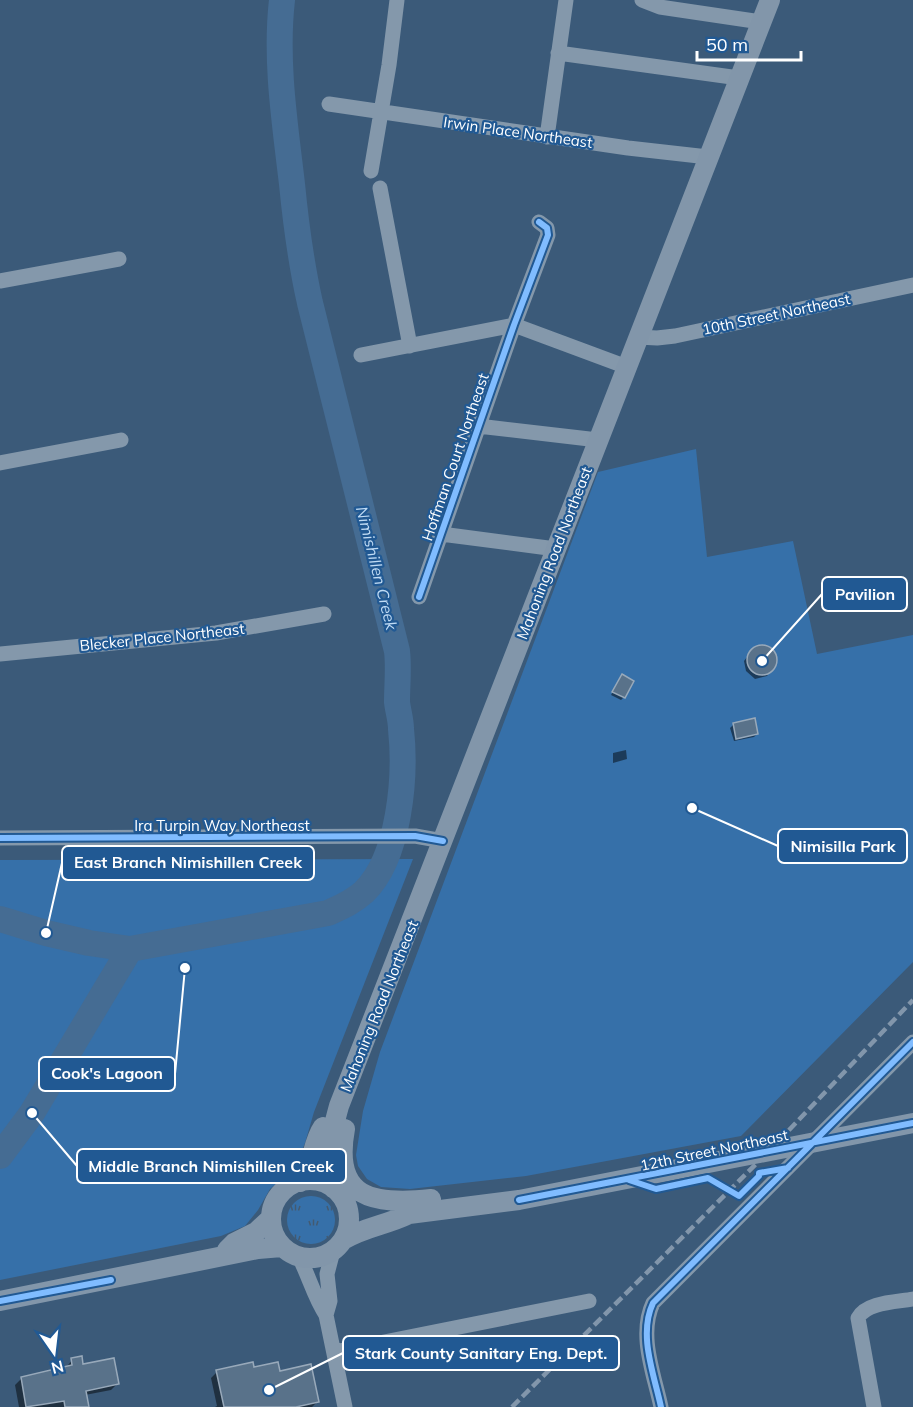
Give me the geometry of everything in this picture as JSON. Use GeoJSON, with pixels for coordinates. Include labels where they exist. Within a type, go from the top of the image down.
{"type":"FeatureCollection","features":[{"type":"Feature","properties":{"kind":"main road","name":"Mahoning Road Northeast"},"geometry":{"type":"LineString","coordinates":[[337,1192],[328,1164],[328,1148],[339,1106],[770,0]]}},
{"type":"Feature","properties":{"kind":"main road"},"geometry":{"type":"LineString","coordinates":[[366,1039],[369,1055],[351,1107],[342,1149],[344,1171],[355,1188],[375,1198],[394,1201],[489,1192],[519,1200]]}},
{"type":"Feature","properties":{"kind":"main road","name":"Mahoning Road Northeast"},"geometry":{"type":"LineString","coordinates":[[301,1182],[311,1164],[319,1133],[339,1106]]}},
{"type":"Feature","properties":{"kind":"main road","name":"12th Street Northeast"},"geometry":{"type":"LineString","coordinates":[[338,1246],[359,1231],[392,1222],[409,1214],[519,1200],[913,1123]]}},
{"type":"Feature","properties":{"kind":"main road"},"geometry":{"type":"LineString","coordinates":[[0,1301],[258,1249],[320,1257],[338,1246],[348,1229],[348,1207],[337,1192],[316,1181],[301,1182],[289,1187],[281,1194],[273,1208],[271,1218],[273,1232],[291,1252]]}},
{"type":"Feature","properties":{"kind":"main road","name":"12th Street Northeast"},"geometry":{"type":"LineString","coordinates":[[337,1192],[360,1206],[409,1214]]}},
{"type":"Feature","properties":{"kind":"main road"},"geometry":{"type":"LineString","coordinates":[[220,1257],[234,1243],[256,1232],[271,1218]]}},
{"type":"Feature","properties":{"kind":"street"},"geometry":{"type":"LineString","coordinates":[[371,171],[397,0]]}},
{"type":"Feature","properties":{"kind":"street"},"geometry":{"type":"LineString","coordinates":[[547,137],[566,0]]}},
{"type":"Feature","properties":{"kind":"street"},"geometry":{"type":"LineString","coordinates":[[642,0],[660,7],[761,22]]}},
{"type":"Feature","properties":{"kind":"street"},"geometry":{"type":"LineString","coordinates":[[558,53],[739,78]]}},
{"type":"Feature","properties":{"kind":"street","name":"Irwin Place Northeast"},"geometry":{"type":"LineString","coordinates":[[329,104],[547,137],[708,158]]}},
{"type":"Feature","properties":{"kind":"street"},"geometry":{"type":"LineString","coordinates":[[380,188],[410,346]]}},
{"type":"Feature","properties":{"kind":"street","name":"Hoffman Court Northeast"},"geometry":{"type":"LineString","coordinates":[[418,597],[513,326],[548,234],[547,228],[539,222]]}},
{"type":"Feature","properties":{"kind":"street"},"geometry":{"type":"LineString","coordinates":[[0,282],[119,259]]}},
{"type":"Feature","properties":{"kind":"street","name":"10th Street Northeast"},"geometry":{"type":"LineString","coordinates":[[638,338],[675,336],[913,285]]}},
{"type":"Feature","properties":{"kind":"street"},"geometry":{"type":"LineString","coordinates":[[361,355],[513,326],[627,367]]}},
{"type":"Feature","properties":{"kind":"street"},"geometry":{"type":"LineString","coordinates":[[478,426],[598,440]]}},
{"type":"Feature","properties":{"kind":"street"},"geometry":{"type":"LineString","coordinates":[[0,463],[121,440]]}},
{"type":"Feature","properties":{"kind":"street"},"geometry":{"type":"LineString","coordinates":[[441,534],[556,549]]}},
{"type":"Feature","properties":{"kind":"street","name":"Blecker Place Northeast"},"geometry":{"type":"LineString","coordinates":[[0,654],[216,633],[324,615]]}},
{"type":"Feature","properties":{"kind":"street","name":"Ira Turpin Way Northeast"},"geometry":{"type":"LineString","coordinates":[[0,838],[416,836],[443,841]]}},
{"type":"Feature","properties":{"kind":"street"},"geometry":{"type":"LineString","coordinates":[[661,1407],[646,1335],[648,1313],[653,1303],[913,1042]]}},
{"type":"Feature","properties":{"kind":"street"},"geometry":{"type":"LineString","coordinates":[[326,1315],[330,1300],[327,1274],[338,1246]]}},
{"type":"Feature","properties":{"kind":"street"},"geometry":{"type":"LineString","coordinates":[[291,1252],[311,1280],[318,1303],[326,1315],[345,1407]]}},
{"type":"Feature","properties":{"kind":"street"},"geometry":{"type":"LineString","coordinates":[[874,1407],[858,1322],[860,1314],[870,1307],[913,1299]]}},
{"type":"Feature","properties":{"kind":"street"},"geometry":{"type":"LineString","coordinates":[[334,1352],[589,1301]]}},
{"type":"Feature","properties":{"kind":"green space"},"geometry":{"type":"Polygon","coordinates":[[[696,449],[707,557],[793,541],[817,654],[913,635],[913,962],[741,1136],[526,1176],[410,1189],[381,1187],[367,1179],[358,1166],[356,1155],[363,1111],[380,1052],[598,472],[696,449]]]}},
{"type":"Feature","properties":{"kind":"green space"},"geometry":{"type":"Polygon","coordinates":[[[413,859],[314,1112],[295,1167],[270,1189],[258,1210],[245,1226],[221,1236],[0,1280],[0,860],[413,859]]]}},
{"type":"Feature","properties":{"kind":"green space"},"geometry":{"type":"Polygon","coordinates":[[[306,1196],[316,1196],[328,1203],[335,1215],[335,1225],[328,1237],[316,1244],[306,1244],[291,1233],[287,1225],[287,1215],[298,1200],[306,1196]]]}},
{"type":"Feature","properties":{"kind":"building"},"geometry":{"type":"Polygon","coordinates":[[[762,645],[773,649],[777,660],[773,671],[762,675],[751,671],[747,660],[751,649],[762,645]]]}},
{"type":"Feature","properties":{"kind":"building"},"geometry":{"type":"Polygon","coordinates":[[[622,674],[634,681],[625,698],[612,692],[622,674]]]}},
{"type":"Feature","properties":{"kind":"building"},"geometry":{"type":"Polygon","coordinates":[[[755,718],[758,734],[736,739],[733,723],[755,718]]]}},
{"type":"Feature","properties":{"kind":"building"},"geometry":{"type":"Polygon","coordinates":[[[82,1356],[83,1364],[114,1358],[119,1384],[86,1391],[89,1407],[65,1407],[64,1401],[26,1407],[21,1377],[72,1365],[71,1358],[82,1356]]]}},
{"type":"Feature","properties":{"kind":"building"},"geometry":{"type":"Polygon","coordinates":[[[253,1362],[254,1367],[278,1362],[280,1371],[311,1364],[319,1402],[296,1407],[224,1407],[216,1370],[253,1362]]]}},
{"type":"Feature","properties":{"kind":"waterway","name":"Nimishillen Creek"},"geometry":{"type":"LineString","coordinates":[[0,919],[89,943],[130,949],[328,913],[364,892],[376,877],[393,837],[398,815],[402,769],[401,726],[397,702],[397,651],[304,273],[295,214],[282,92],[280,46],[282,0]]}},
{"type":"Feature","properties":{"kind":"waterway"},"geometry":{"type":"LineString","coordinates":[[0,1156],[32,1113],[130,949]]}},
{"type":"Feature","properties":{"kind":"railway"},"geometry":{"type":"LineString","coordinates":[[512,1407],[769,1151],[913,1000]]}},
{"type":"Feature","properties":{"kind":"cycle path"},"geometry":{"type":"LineString","coordinates":[[419,597],[514,325],[548,235],[547,228],[539,222]]}},
{"type":"Feature","properties":{"kind":"cycle path"},"geometry":{"type":"LineString","coordinates":[[0,838],[415,836],[443,841]]}},
{"type":"Feature","properties":{"kind":"cycle path"},"geometry":{"type":"LineString","coordinates":[[661,1407],[647,1341],[649,1315],[653,1303],[913,1042]]}},
{"type":"Feature","properties":{"kind":"cycle path"},"geometry":{"type":"LineString","coordinates":[[519,1200],[913,1123]]}},
{"type":"Feature","properties":{"kind":"cycle path"},"geometry":{"type":"LineString","coordinates":[[629,1180],[656,1189],[708,1178],[739,1196],[759,1176],[759,1173],[788,1168]]}},
{"type":"Feature","properties":{"kind":"cycle path"},"geometry":{"type":"LineString","coordinates":[[0,1301],[111,1280]]}},
{"type":"Feature","properties":{"kind":"place","name":"Pavilion"},"geometry":{"type":"Point","coordinates":[762,661]}},
{"type":"Feature","properties":{"kind":"place","name":"Nimisilla Park"},"geometry":{"type":"Point","coordinates":[692,808]}},
{"type":"Feature","properties":{"kind":"place","name":"East Branch Nimishillen Creek"},"geometry":{"type":"Point","coordinates":[46,933]}},
{"type":"Feature","properties":{"kind":"place","name":"Cook's Lagoon"},"geometry":{"type":"Point","coordinates":[185,968]}},
{"type":"Feature","properties":{"kind":"place","name":"Middle Branch Nimishillen Creek"},"geometry":{"type":"Point","coordinates":[32,1113]}},
{"type":"Feature","properties":{"kind":"place","name":"Stark County Sanitary Eng. Dept."},"geometry":{"type":"Point","coordinates":[269,1390]}}]}
